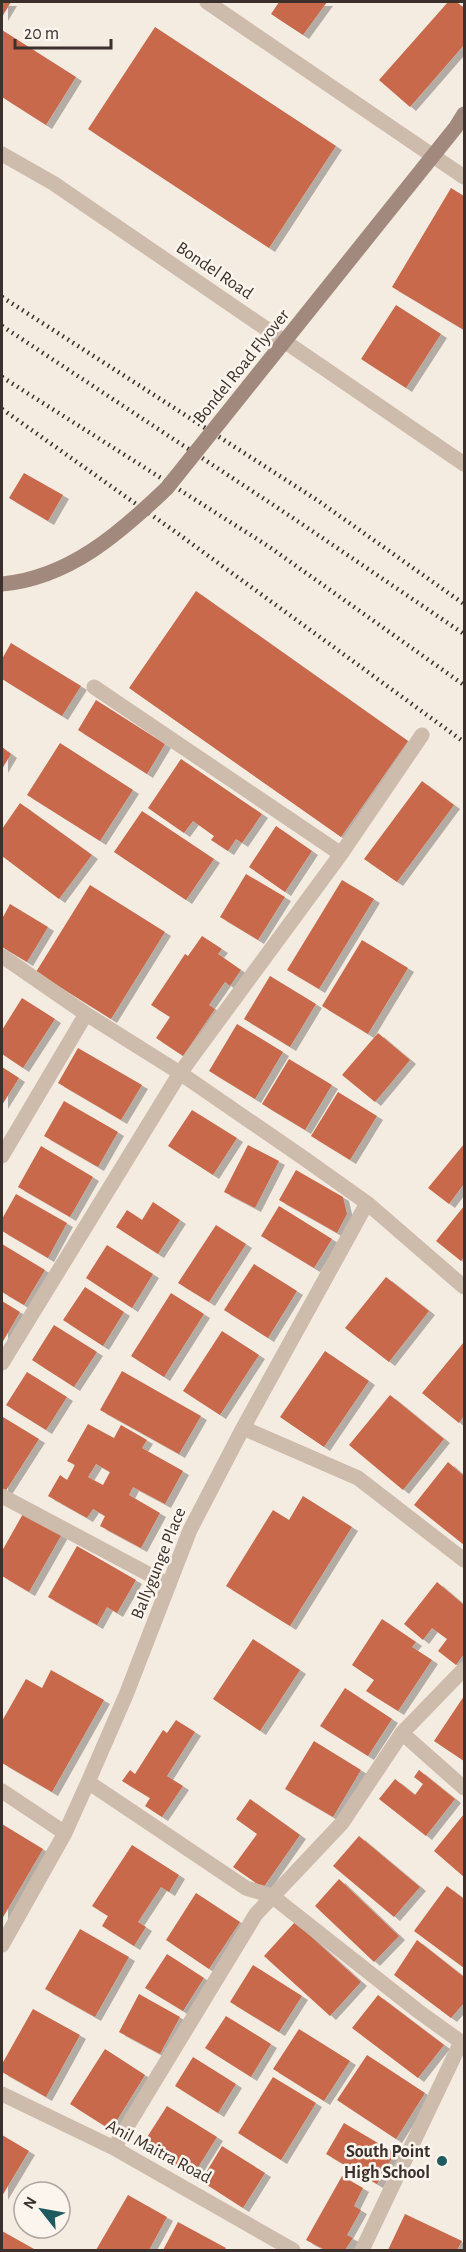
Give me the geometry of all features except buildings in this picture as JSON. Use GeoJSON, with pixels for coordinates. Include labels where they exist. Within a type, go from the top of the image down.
{"type":"FeatureCollection","features":[{"type":"Feature","properties":{"kind":"main road","name":"Bondel Road Flyover"},"geometry":{"type":"LineString","coordinates":[[2,584],[73,563],[129,524],[167,489],[465,114]]}},
{"type":"Feature","properties":{"kind":"street"},"geometry":{"type":"LineString","coordinates":[[207,2],[465,177]]}},
{"type":"Feature","properties":{"kind":"street","name":"Bondel Road"},"geometry":{"type":"LineString","coordinates":[[2,154],[53,183],[465,464]]}},
{"type":"Feature","properties":{"kind":"street"},"geometry":{"type":"LineString","coordinates":[[94,687],[341,854]]}},
{"type":"Feature","properties":{"kind":"street"},"geometry":{"type":"LineString","coordinates":[[2,1363],[180,1073],[341,854],[422,735]]}},
{"type":"Feature","properties":{"kind":"street"},"geometry":{"type":"LineString","coordinates":[[2,956],[86,1014],[180,1073],[367,1203],[465,1287]]}},
{"type":"Feature","properties":{"kind":"street"},"geometry":{"type":"LineString","coordinates":[[2,1156],[86,1014]]}},
{"type":"Feature","properties":{"kind":"street","name":"Ballygunge Place"},"geometry":{"type":"LineString","coordinates":[[2,1945],[65,1833],[126,1695],[190,1530],[243,1428],[367,1203]]}},
{"type":"Feature","properties":{"kind":"street"},"geometry":{"type":"LineString","coordinates":[[243,1428],[358,1478],[465,1560]]}},
{"type":"Feature","properties":{"kind":"street"},"geometry":{"type":"LineString","coordinates":[[2,1496],[169,1585]]}},
{"type":"Feature","properties":{"kind":"street"},"geometry":{"type":"LineString","coordinates":[[114,2148],[255,1914],[342,1823],[402,1733],[465,1669]]}},
{"type":"Feature","properties":{"kind":"street"},"geometry":{"type":"LineString","coordinates":[[402,1733],[465,1788]]}},
{"type":"Feature","properties":{"kind":"street"},"geometry":{"type":"LineString","coordinates":[[88,1782],[246,1888],[272,1896],[461,2042],[362,2250]]}},
{"type":"Feature","properties":{"kind":"street"},"geometry":{"type":"LineString","coordinates":[[2,1791],[65,1833]]}},
{"type":"Feature","properties":{"kind":"street","name":"Anil Maitra Road"},"geometry":{"type":"LineString","coordinates":[[2,2094],[114,2148],[293,2250]]}},
{"type":"Feature","properties":{"kind":"railway"},"geometry":{"type":"LineString","coordinates":[[2,297],[317,500],[464,604]]}},
{"type":"Feature","properties":{"kind":"railway"},"geometry":{"type":"LineString","coordinates":[[2,326],[464,634]]}},
{"type":"Feature","properties":{"kind":"railway"},"geometry":{"type":"LineString","coordinates":[[2,377],[268,546],[464,685]]}},
{"type":"Feature","properties":{"kind":"railway"},"geometry":{"type":"LineString","coordinates":[[2,409],[464,742]]}},
{"type":"Feature","properties":{"kind":"place","name":"South Point High School"},"geometry":{"type":"Point","coordinates":[442,2161]}}]}
